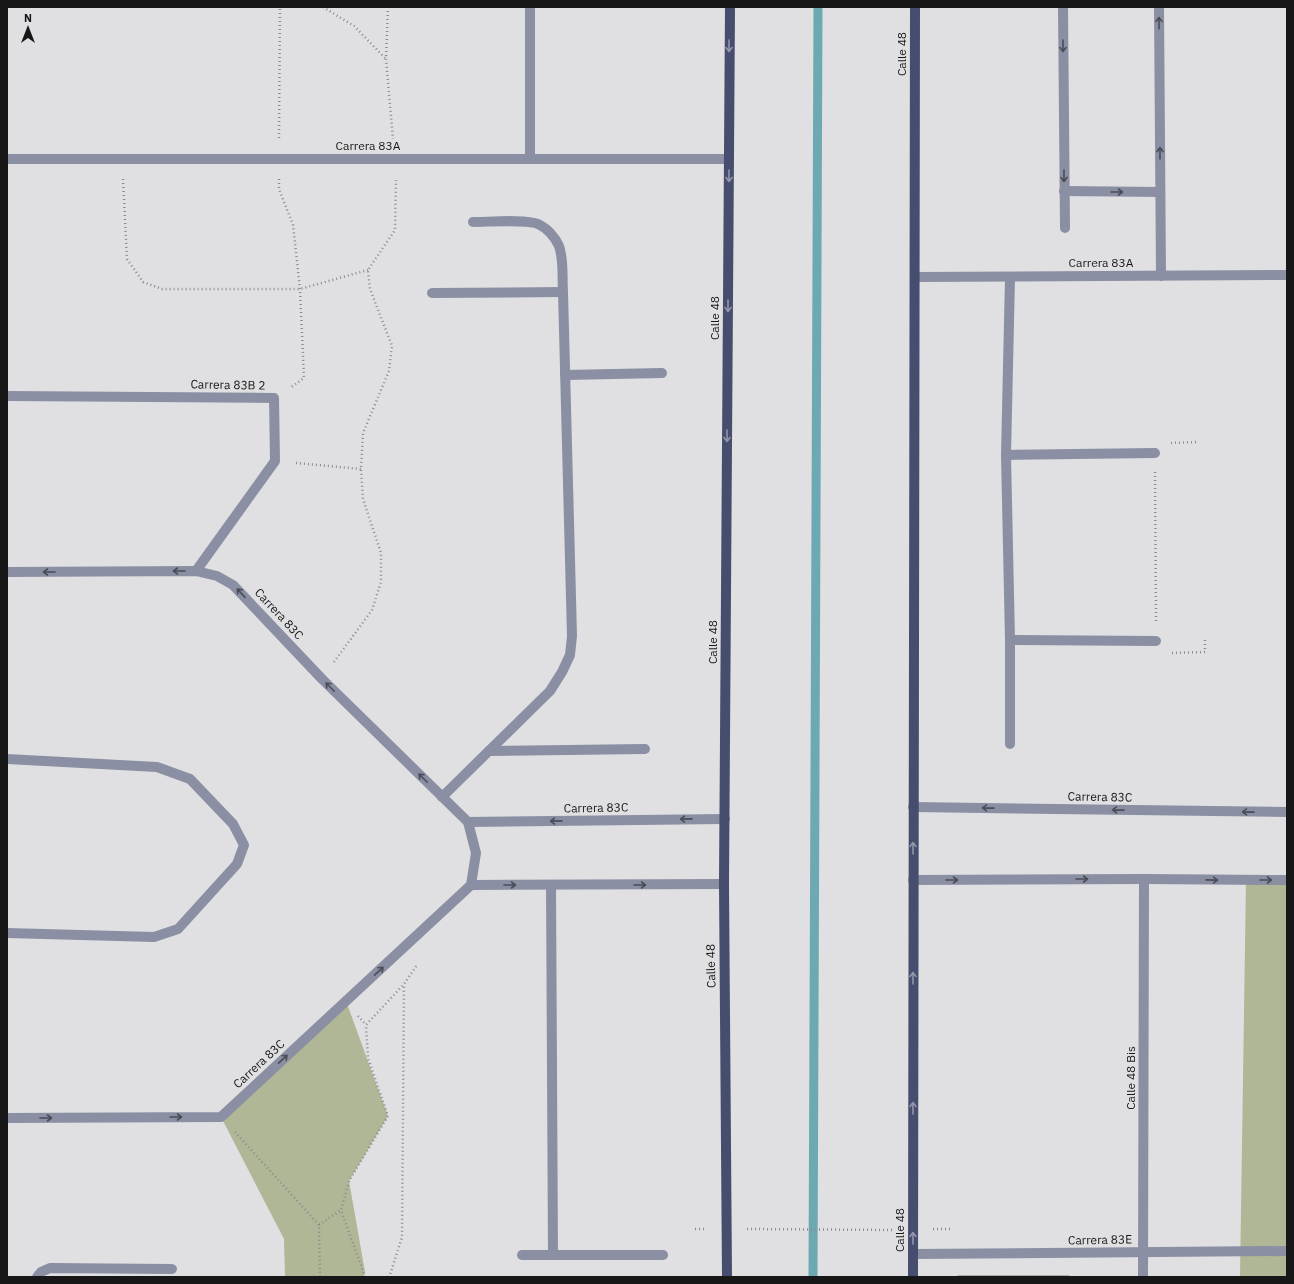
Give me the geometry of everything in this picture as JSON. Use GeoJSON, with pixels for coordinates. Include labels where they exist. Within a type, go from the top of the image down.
{"type":"FeatureCollection","features":[{"type":"Feature","properties":{"kind":"main road","name":"Calle 48"},"geometry":{"type":"LineString","coordinates":[[727,1277],[724,819],[730,7]]}},
{"type":"Feature","properties":{"kind":"main road","name":"Calle 48"},"geometry":{"type":"LineString","coordinates":[[913,1277],[915,7]]}},
{"type":"Feature","properties":{"kind":"street"},"geometry":{"type":"LineString","coordinates":[[530,7],[530,159]]}},
{"type":"Feature","properties":{"kind":"street"},"geometry":{"type":"LineString","coordinates":[[1063,7],[1065,228]]}},
{"type":"Feature","properties":{"kind":"street"},"geometry":{"type":"LineString","coordinates":[[1159,7],[1161,276]]}},
{"type":"Feature","properties":{"kind":"street","name":"Carrera 83A"},"geometry":{"type":"LineString","coordinates":[[7,158],[729,160]]}},
{"type":"Feature","properties":{"kind":"street"},"geometry":{"type":"LineString","coordinates":[[1064,191],[1160,192]]}},
{"type":"Feature","properties":{"kind":"street"},"geometry":{"type":"LineString","coordinates":[[442,797],[550,691],[562,672],[570,655],[572,636],[563,292],[559,247],[555,238],[548,230],[538,224],[528,222],[473,222]]}},
{"type":"Feature","properties":{"kind":"street","name":"Carrera 83A"},"geometry":{"type":"LineString","coordinates":[[915,277],[1287,275]]}},
{"type":"Feature","properties":{"kind":"street"},"geometry":{"type":"LineString","coordinates":[[1010,277],[1006,455],[1010,640],[1010,744]]}},
{"type":"Feature","properties":{"kind":"street"},"geometry":{"type":"LineString","coordinates":[[432,294],[563,292]]}},
{"type":"Feature","properties":{"kind":"street"},"geometry":{"type":"LineString","coordinates":[[565,375],[662,373]]}},
{"type":"Feature","properties":{"kind":"street","name":"Carrera 83B 2"},"geometry":{"type":"LineString","coordinates":[[7,396],[274,398],[275,461]]}},
{"type":"Feature","properties":{"kind":"street"},"geometry":{"type":"LineString","coordinates":[[1006,455],[1155,452]]}},
{"type":"Feature","properties":{"kind":"street"},"geometry":{"type":"LineString","coordinates":[[196,571],[275,461]]}},
{"type":"Feature","properties":{"kind":"street","name":"Carrera 83C"},"geometry":{"type":"LineString","coordinates":[[7,572],[196,571],[217,576],[233,585],[322,679],[468,822],[724,819]]}},
{"type":"Feature","properties":{"kind":"street"},"geometry":{"type":"LineString","coordinates":[[1010,640],[1156,640]]}},
{"type":"Feature","properties":{"kind":"street"},"geometry":{"type":"LineString","coordinates":[[489,751],[645,749]]}},
{"type":"Feature","properties":{"kind":"street"},"geometry":{"type":"LineString","coordinates":[[7,759],[157,767],[190,779],[233,824],[244,845],[237,864],[178,929],[154,937],[7,932]]}},
{"type":"Feature","properties":{"kind":"street","name":"Carrera 83C"},"geometry":{"type":"LineString","coordinates":[[913,807],[1287,812]]}},
{"type":"Feature","properties":{"kind":"street"},"geometry":{"type":"LineString","coordinates":[[468,822],[476,853],[471,885],[724,884]]}},
{"type":"Feature","properties":{"kind":"street","name":"Calle 48 Bis"},"geometry":{"type":"LineString","coordinates":[[1143,1277],[1144,879]]}},
{"type":"Feature","properties":{"kind":"street"},"geometry":{"type":"LineString","coordinates":[[913,880],[1287,880]]}},
{"type":"Feature","properties":{"kind":"street","name":"Carrera 83C"},"geometry":{"type":"LineString","coordinates":[[221,1117],[471,885]]}},
{"type":"Feature","properties":{"kind":"street"},"geometry":{"type":"LineString","coordinates":[[551,885],[553,1255]]}},
{"type":"Feature","properties":{"kind":"street"},"geometry":{"type":"LineString","coordinates":[[7,1118],[221,1117]]}},
{"type":"Feature","properties":{"kind":"street","name":"Carrera 83E"},"geometry":{"type":"LineString","coordinates":[[913,1254],[1287,1251]]}},
{"type":"Feature","properties":{"kind":"street"},"geometry":{"type":"LineString","coordinates":[[522,1255],[663,1255]]}},
{"type":"Feature","properties":{"kind":"street"},"geometry":{"type":"LineString","coordinates":[[37,1277],[41,1272],[50,1268],[172,1269]]}},
{"type":"Feature","properties":{"kind":"path"},"geometry":{"type":"LineString","coordinates":[[274,398],[304,378],[300,289],[293,224],[279,189],[280,7]]}},
{"type":"Feature","properties":{"kind":"path"},"geometry":{"type":"LineString","coordinates":[[323,7],[354,26],[386,59]]}},
{"type":"Feature","properties":{"kind":"path"},"geometry":{"type":"LineString","coordinates":[[322,679],[372,610],[381,582],[381,553],[363,499],[361,469],[363,433],[389,371],[392,346],[370,289],[368,270],[395,230],[397,191],[386,59],[388,7]]}},
{"type":"Feature","properties":{"kind":"path"},"geometry":{"type":"LineString","coordinates":[[122,158],[127,259],[143,282],[162,289],[300,289],[368,270]]}},
{"type":"Feature","properties":{"kind":"path"},"geometry":{"type":"LineString","coordinates":[[1155,452],[1155,653],[1205,652],[1205,637]]}},
{"type":"Feature","properties":{"kind":"path"},"geometry":{"type":"LineString","coordinates":[[275,461],[361,469]]}},
{"type":"Feature","properties":{"kind":"path"},"geometry":{"type":"LineString","coordinates":[[365,1277],[341,1210],[349,1181],[388,1116],[368,1058],[366,1025],[404,984],[417,964]]}},
{"type":"Feature","properties":{"kind":"path"},"geometry":{"type":"LineString","coordinates":[[390,1276],[402,1237],[404,984]]}},
{"type":"Feature","properties":{"kind":"path"},"geometry":{"type":"LineString","coordinates":[[221,1117],[319,1225],[320,1277]]}},
{"type":"Feature","properties":{"kind":"path"},"geometry":{"type":"LineString","coordinates":[[319,1225],[341,1210]]}},
{"type":"Feature","properties":{"kind":"path"},"geometry":{"type":"LineString","coordinates":[[762,1230],[877,1230]]}},
{"type":"Feature","properties":{"kind":"green space"},"geometry":{"type":"Polygon","coordinates":[[[1246,880],[1287,880],[1287,1277],[1240,1277],[1246,880]]]}},
{"type":"Feature","properties":{"kind":"green space"},"geometry":{"type":"Polygon","coordinates":[[[346,1001],[388,1116],[349,1181],[365,1272],[364,1277],[285,1277],[284,1239],[221,1117],[346,1001]]]}},
{"type":"Feature","properties":{"kind":"building"},"geometry":{"type":"Polygon","coordinates":[[[1069,1276],[1069,1277],[958,1277],[1069,1276]]]}},
{"type":"Feature","properties":{"kind":"waterway"},"geometry":{"type":"LineString","coordinates":[[813,1277],[818,7]]}}]}
